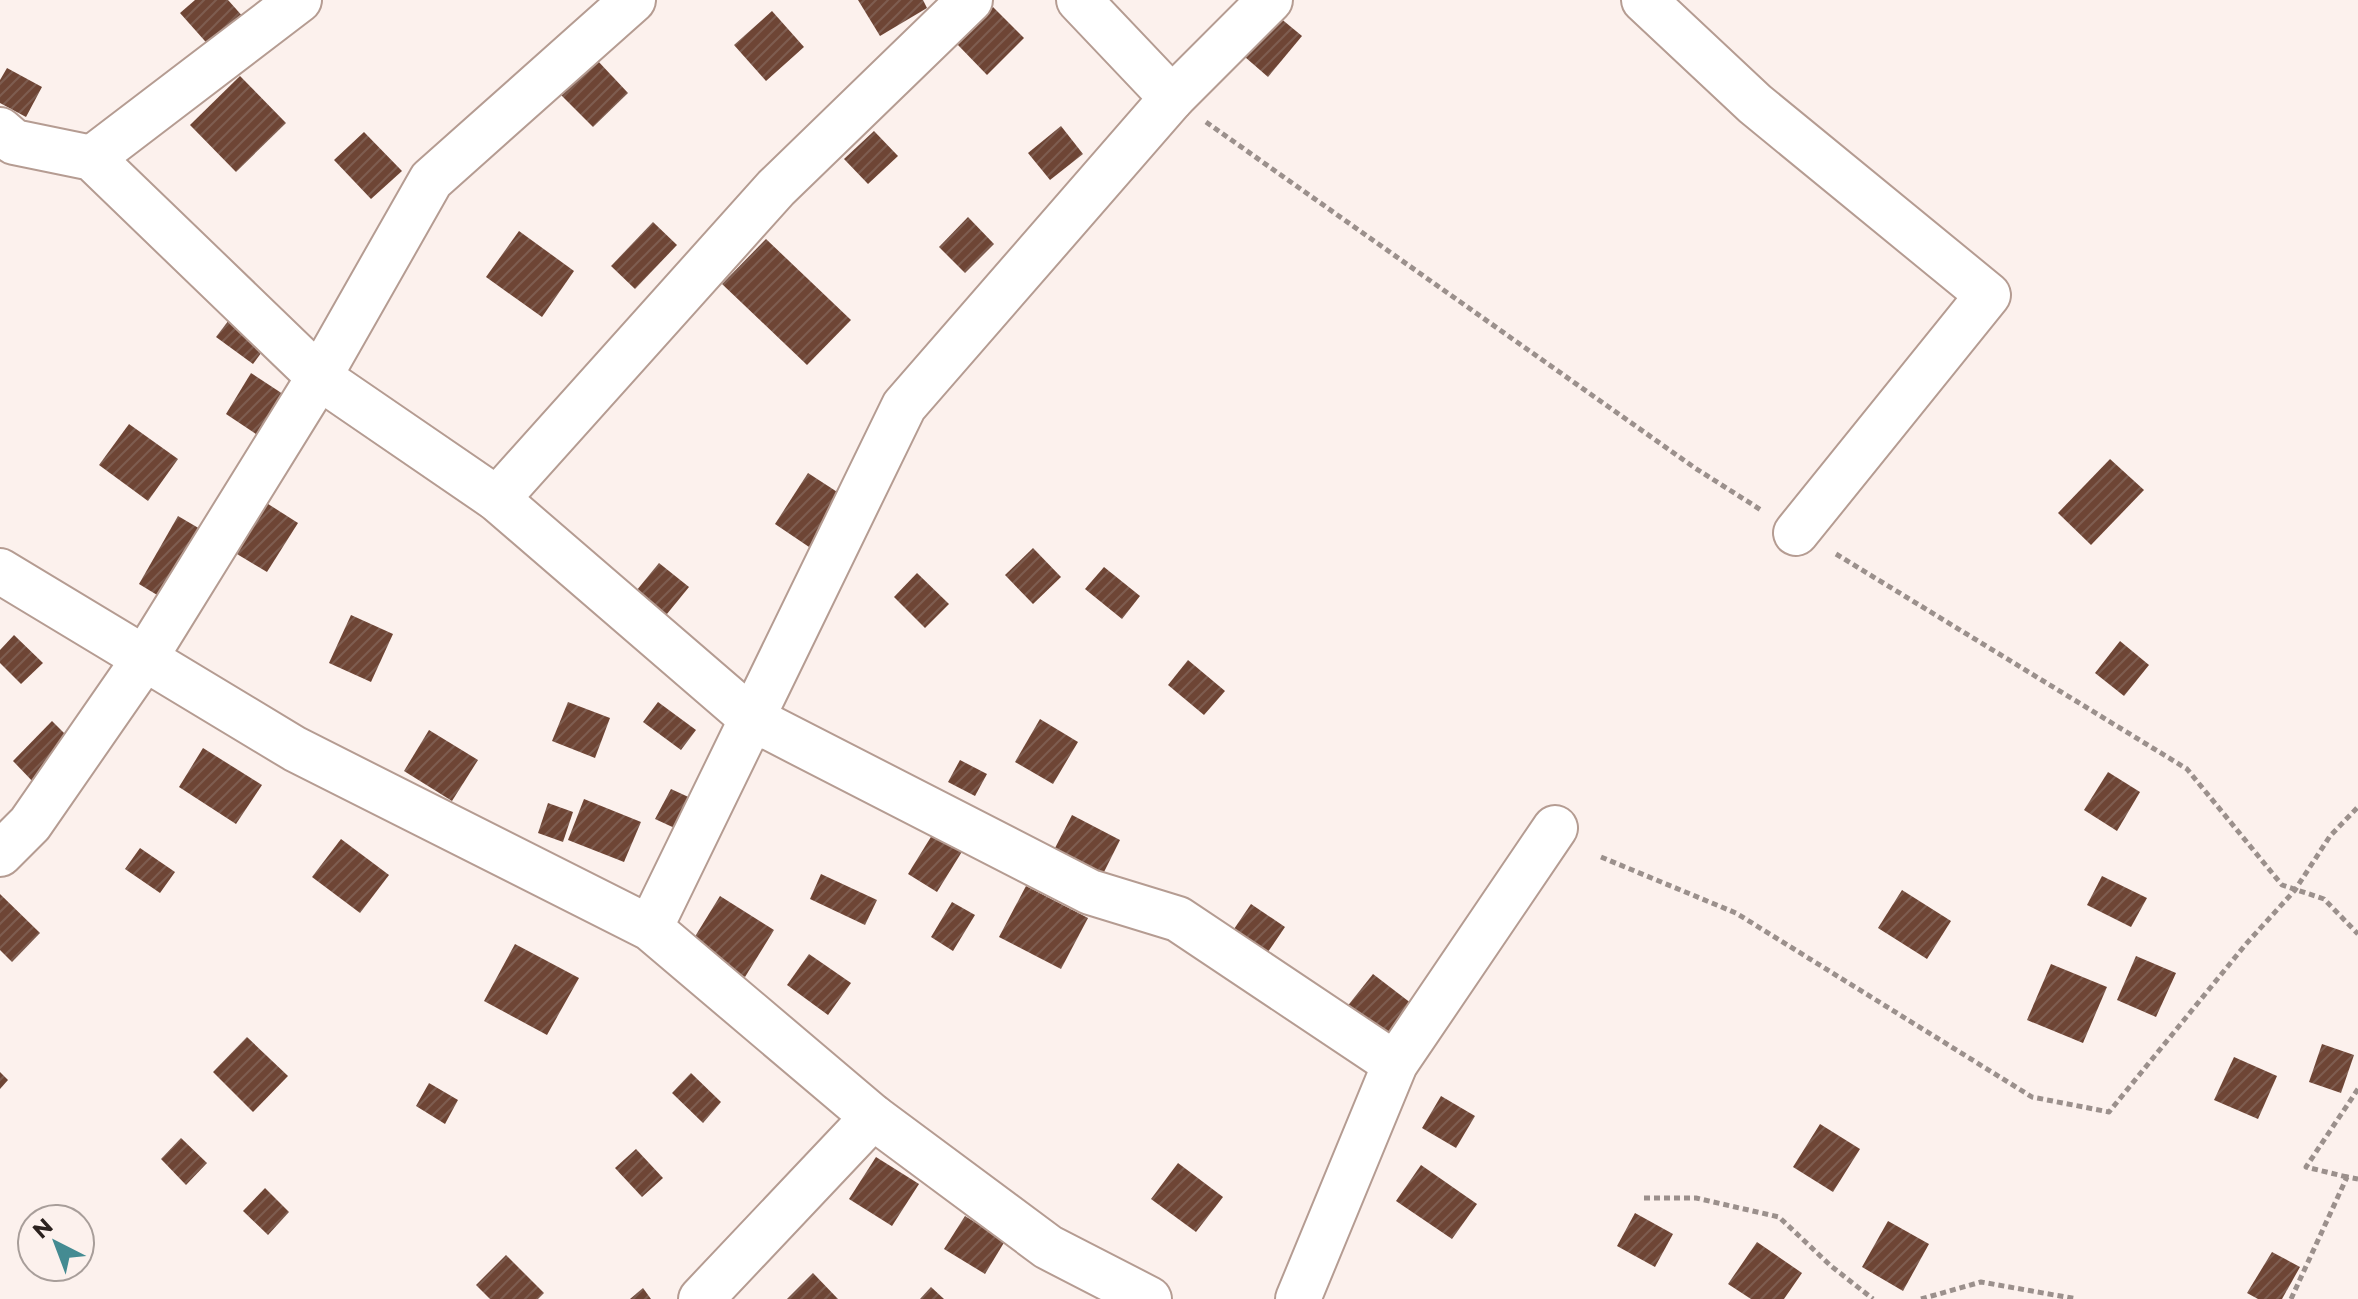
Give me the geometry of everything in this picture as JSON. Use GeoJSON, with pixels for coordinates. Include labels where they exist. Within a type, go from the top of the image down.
{"type":"FeatureCollection","features":[{"type":"Feature","properties":{"kind":"street"},"geometry":{"type":"LineString","coordinates":[[92,158],[299,0]]}},
{"type":"Feature","properties":{"kind":"street"},"geometry":{"type":"LineString","coordinates":[[0,854],[30,824],[145,658],[319,377],[431,180],[633,0]]}},
{"type":"Feature","properties":{"kind":"street"},"geometry":{"type":"LineString","coordinates":[[497,499],[776,188],[970,0]]}},
{"type":"Feature","properties":{"kind":"street"},"geometry":{"type":"LineString","coordinates":[[1079,0],[1172,98]]}},
{"type":"Feature","properties":{"kind":"street"},"geometry":{"type":"LineString","coordinates":[[650,928],[904,406],[1172,98],[1270,0]]}},
{"type":"Feature","properties":{"kind":"street"},"geometry":{"type":"LineString","coordinates":[[1644,0],[1755,104],[1988,295],[1796,533]]}},
{"type":"Feature","properties":{"kind":"street"},"geometry":{"type":"LineString","coordinates":[[5,143],[92,158],[319,377],[497,499],[751,718],[1090,892],[1178,919],[1395,1064]]}},
{"type":"Feature","properties":{"kind":"street"},"geometry":{"type":"LineString","coordinates":[[0,571],[295,749],[650,928],[873,1117],[1048,1247],[1149,1299]]}},
{"type":"Feature","properties":{"kind":"street"},"geometry":{"type":"LineString","coordinates":[[1298,1299],[1395,1064],[1555,828]]}},
{"type":"Feature","properties":{"kind":"street"},"geometry":{"type":"LineString","coordinates":[[701,1299],[873,1117]]}},
{"type":"Feature","properties":{"kind":"path"},"geometry":{"type":"LineString","coordinates":[[1601,857],[1736,913],[2032,1097],[2109,1112],[2246,944],[2295,890],[2330,836],[2358,807]]}},
{"type":"Feature","properties":{"kind":"path"},"geometry":{"type":"LineString","coordinates":[[2358,1089],[2306,1167],[2358,1179]]}},
{"type":"Feature","properties":{"kind":"path"},"geometry":{"type":"LineString","coordinates":[[2291,1299],[2347,1177]]}},
{"type":"Feature","properties":{"kind":"path"},"geometry":{"type":"LineString","coordinates":[[1644,1198],[1696,1198],[1779,1217],[1831,1266],[1873,1299]]}},
{"type":"Feature","properties":{"kind":"path"},"geometry":{"type":"LineString","coordinates":[[1921,1299],[1981,1282],[2077,1299]]}},
{"type":"Feature","properties":{"kind":"building"},"geometry":{"type":"Polygon","coordinates":[[[195,0],[228,0],[245,19],[212,49],[180,13],[195,0]]]}},
{"type":"Feature","properties":{"kind":"building"},"geometry":{"type":"Polygon","coordinates":[[[858,0],[923,0],[927,8],[880,36],[858,0]]]}},
{"type":"Feature","properties":{"kind":"building"},"geometry":{"type":"Polygon","coordinates":[[[993,7],[1024,38],[987,75],[956,43],[993,7]]]}},
{"type":"Feature","properties":{"kind":"building"},"geometry":{"type":"Polygon","coordinates":[[[772,11],[804,47],[766,81],[734,45],[772,11]]]}},
{"type":"Feature","properties":{"kind":"building"},"geometry":{"type":"Polygon","coordinates":[[[1279,17],[1302,36],[1268,77],[1245,57],[1279,17]]]}},
{"type":"Feature","properties":{"kind":"building"},"geometry":{"type":"Polygon","coordinates":[[[597,60],[628,93],[593,127],[560,94],[597,60]]]}},
{"type":"Feature","properties":{"kind":"building"},"geometry":{"type":"Polygon","coordinates":[[[7,68],[42,87],[26,117],[0,103],[0,80],[7,68]]]}},
{"type":"Feature","properties":{"kind":"building"},"geometry":{"type":"Polygon","coordinates":[[[240,76],[286,123],[236,172],[190,125],[240,76]]]}},
{"type":"Feature","properties":{"kind":"building"},"geometry":{"type":"Polygon","coordinates":[[[1061,126],[1083,154],[1050,180],[1028,153],[1061,126]]]}},
{"type":"Feature","properties":{"kind":"building"},"geometry":{"type":"Polygon","coordinates":[[[874,131],[898,156],[868,184],[844,159],[874,131]]]}},
{"type":"Feature","properties":{"kind":"building"},"geometry":{"type":"Polygon","coordinates":[[[364,132],[402,171],[371,199],[334,160],[364,132]]]}},
{"type":"Feature","properties":{"kind":"building"},"geometry":{"type":"Polygon","coordinates":[[[968,217],[994,244],[965,273],[939,247],[968,217]]]}},
{"type":"Feature","properties":{"kind":"building"},"geometry":{"type":"Polygon","coordinates":[[[653,222],[677,245],[635,289],[611,266],[653,222]]]}},
{"type":"Feature","properties":{"kind":"building"},"geometry":{"type":"Polygon","coordinates":[[[519,231],[574,271],[542,317],[486,277],[519,231]]]}},
{"type":"Feature","properties":{"kind":"building"},"geometry":{"type":"Polygon","coordinates":[[[766,239],[851,320],[807,365],[722,284],[766,239]]]}},
{"type":"Feature","properties":{"kind":"building"},"geometry":{"type":"Polygon","coordinates":[[[232,316],[269,342],[253,364],[216,337],[232,316]]]}},
{"type":"Feature","properties":{"kind":"building"},"geometry":{"type":"Polygon","coordinates":[[[251,373],[292,400],[265,440],[226,414],[251,373]]]}},
{"type":"Feature","properties":{"kind":"building"},"geometry":{"type":"Polygon","coordinates":[[[129,424],[178,459],[148,501],[99,465],[129,424]]]}},
{"type":"Feature","properties":{"kind":"building"},"geometry":{"type":"Polygon","coordinates":[[[2110,459],[2144,490],[2091,545],[2058,513],[2110,459]]]}},
{"type":"Feature","properties":{"kind":"building"},"geometry":{"type":"Polygon","coordinates":[[[808,473],[848,499],[815,551],[775,524],[808,473]]]}},
{"type":"Feature","properties":{"kind":"building"},"geometry":{"type":"Polygon","coordinates":[[[254,495],[298,523],[267,572],[222,545],[254,495]]]}},
{"type":"Feature","properties":{"kind":"building"},"geometry":{"type":"Polygon","coordinates":[[[178,516],[207,533],[167,601],[139,584],[178,516]]]}},
{"type":"Feature","properties":{"kind":"building"},"geometry":{"type":"Polygon","coordinates":[[[1033,548],[1061,577],[1033,604],[1005,575],[1033,548]]]}},
{"type":"Feature","properties":{"kind":"building"},"geometry":{"type":"Polygon","coordinates":[[[659,563],[689,587],[662,620],[632,596],[659,563]]]}},
{"type":"Feature","properties":{"kind":"building"},"geometry":{"type":"Polygon","coordinates":[[[1104,567],[1140,596],[1122,619],[1085,589],[1104,567]]]}},
{"type":"Feature","properties":{"kind":"building"},"geometry":{"type":"Polygon","coordinates":[[[917,573],[949,604],[925,628],[894,597],[917,573]]]}},
{"type":"Feature","properties":{"kind":"building"},"geometry":{"type":"Polygon","coordinates":[[[351,615],[393,634],[371,682],[329,663],[351,615]]]}},
{"type":"Feature","properties":{"kind":"building"},"geometry":{"type":"Polygon","coordinates":[[[14,635],[43,663],[21,684],[0,663],[0,650],[14,635]]]}},
{"type":"Feature","properties":{"kind":"building"},"geometry":{"type":"Polygon","coordinates":[[[2120,641],[2149,665],[2124,696],[2095,673],[2120,641]]]}},
{"type":"Feature","properties":{"kind":"building"},"geometry":{"type":"Polygon","coordinates":[[[1188,660],[1225,691],[1204,715],[1168,685],[1188,660]]]}},
{"type":"Feature","properties":{"kind":"building"},"geometry":{"type":"Polygon","coordinates":[[[568,702],[610,718],[595,758],[552,741],[568,702]]]}},
{"type":"Feature","properties":{"kind":"building"},"geometry":{"type":"Polygon","coordinates":[[[658,702],[696,730],[681,750],[643,722],[658,702]]]}},
{"type":"Feature","properties":{"kind":"building"},"geometry":{"type":"Polygon","coordinates":[[[1040,719],[1078,742],[1053,784],[1015,762],[1040,719]]]}},
{"type":"Feature","properties":{"kind":"building"},"geometry":{"type":"Polygon","coordinates":[[[52,721],[76,745],[37,786],[13,761],[52,721]]]}},
{"type":"Feature","properties":{"kind":"building"},"geometry":{"type":"Polygon","coordinates":[[[429,730],[478,760],[452,801],[404,771],[429,730]]]}},
{"type":"Feature","properties":{"kind":"building"},"geometry":{"type":"Polygon","coordinates":[[[203,748],[262,785],[236,824],[179,787],[203,748]]]}},
{"type":"Feature","properties":{"kind":"building"},"geometry":{"type":"Polygon","coordinates":[[[960,760],[987,774],[975,796],[948,782],[960,760]]]}},
{"type":"Feature","properties":{"kind":"building"},"geometry":{"type":"Polygon","coordinates":[[[2108,772],[2140,792],[2117,831],[2084,810],[2108,772]]]}},
{"type":"Feature","properties":{"kind":"building"},"geometry":{"type":"Polygon","coordinates":[[[671,789],[695,800],[679,830],[655,819],[671,789]]]}},
{"type":"Feature","properties":{"kind":"building"},"geometry":{"type":"Polygon","coordinates":[[[584,799],[641,822],[624,862],[568,840],[584,799]]]}},
{"type":"Feature","properties":{"kind":"building"},"geometry":{"type":"Polygon","coordinates":[[[548,803],[573,812],[563,842],[538,833],[548,803]]]}},
{"type":"Feature","properties":{"kind":"building"},"geometry":{"type":"Polygon","coordinates":[[[1072,815],[1120,840],[1102,876],[1054,850],[1072,815]]]}},
{"type":"Feature","properties":{"kind":"building"},"geometry":{"type":"Polygon","coordinates":[[[934,832],[963,850],[937,892],[908,874],[934,832]]]}},
{"type":"Feature","properties":{"kind":"building"},"geometry":{"type":"Polygon","coordinates":[[[341,839],[389,875],[360,913],[312,877],[341,839]]]}},
{"type":"Feature","properties":{"kind":"building"},"geometry":{"type":"Polygon","coordinates":[[[140,848],[175,872],[160,893],[125,869],[140,848]]]}},
{"type":"Feature","properties":{"kind":"building"},"geometry":{"type":"Polygon","coordinates":[[[821,874],[877,900],[865,925],[810,899],[821,874]]]}},
{"type":"Feature","properties":{"kind":"building"},"geometry":{"type":"Polygon","coordinates":[[[2102,876],[2147,898],[2131,927],[2087,905],[2102,876]]]}},
{"type":"Feature","properties":{"kind":"building"},"geometry":{"type":"Polygon","coordinates":[[[1026,886],[1088,918],[1061,969],[999,937],[1026,886]]]}},
{"type":"Feature","properties":{"kind":"building"},"geometry":{"type":"Polygon","coordinates":[[[1902,890],[1951,921],[1927,959],[1878,928],[1902,890]]]}},
{"type":"Feature","properties":{"kind":"building"},"geometry":{"type":"Polygon","coordinates":[[[0,894],[40,933],[12,962],[0,950],[0,894]]]}},
{"type":"Feature","properties":{"kind":"building"},"geometry":{"type":"Polygon","coordinates":[[[720,896],[774,930],[745,977],[691,943],[720,896]]]}},
{"type":"Feature","properties":{"kind":"building"},"geometry":{"type":"Polygon","coordinates":[[[952,902],[975,915],[953,951],[931,937],[952,902]]]}},
{"type":"Feature","properties":{"kind":"building"},"geometry":{"type":"Polygon","coordinates":[[[1251,904],[1285,927],[1268,952],[1234,929],[1251,904]]]}},
{"type":"Feature","properties":{"kind":"building"},"geometry":{"type":"Polygon","coordinates":[[[515,944],[579,978],[547,1035],[484,1001],[515,944]]]}},
{"type":"Feature","properties":{"kind":"building"},"geometry":{"type":"Polygon","coordinates":[[[809,954],[851,983],[828,1015],[787,985],[809,954]]]}},
{"type":"Feature","properties":{"kind":"building"},"geometry":{"type":"Polygon","coordinates":[[[2136,956],[2176,973],[2156,1017],[2117,1000],[2136,956]]]}},
{"type":"Feature","properties":{"kind":"building"},"geometry":{"type":"Polygon","coordinates":[[[2051,964],[2107,987],[2083,1043],[2027,1020],[2051,964]]]}},
{"type":"Feature","properties":{"kind":"building"},"geometry":{"type":"Polygon","coordinates":[[[1373,974],[1416,1007],[1386,1045],[1342,1013],[1373,974]]]}},
{"type":"Feature","properties":{"kind":"building"},"geometry":{"type":"Polygon","coordinates":[[[247,1037],[288,1076],[253,1112],[213,1072],[247,1037]]]}},
{"type":"Feature","properties":{"kind":"building"},"geometry":{"type":"Polygon","coordinates":[[[2322,1044],[2354,1055],[2341,1093],[2309,1082],[2322,1044]]]}},
{"type":"Feature","properties":{"kind":"building"},"geometry":{"type":"Polygon","coordinates":[[[2234,1057],[2277,1076],[2258,1119],[2214,1100],[2234,1057]]]}},
{"type":"Feature","properties":{"kind":"building"},"geometry":{"type":"Polygon","coordinates":[[[0,1072],[8,1080],[0,1089],[0,1072]]]}},
{"type":"Feature","properties":{"kind":"building"},"geometry":{"type":"Polygon","coordinates":[[[691,1073],[721,1102],[703,1123],[672,1093],[691,1073]]]}},
{"type":"Feature","properties":{"kind":"building"},"geometry":{"type":"Polygon","coordinates":[[[429,1083],[458,1100],[445,1124],[416,1106],[429,1083]]]}},
{"type":"Feature","properties":{"kind":"building"},"geometry":{"type":"Polygon","coordinates":[[[1441,1096],[1475,1116],[1456,1148],[1422,1128],[1441,1096]]]}},
{"type":"Feature","properties":{"kind":"building"},"geometry":{"type":"Polygon","coordinates":[[[1820,1124],[1860,1149],[1833,1192],[1793,1167],[1820,1124]]]}},
{"type":"Feature","properties":{"kind":"building"},"geometry":{"type":"Polygon","coordinates":[[[181,1138],[207,1163],[186,1185],[161,1159],[181,1138]]]}},
{"type":"Feature","properties":{"kind":"building"},"geometry":{"type":"Polygon","coordinates":[[[636,1149],[663,1178],[642,1197],[615,1168],[636,1149]]]}},
{"type":"Feature","properties":{"kind":"building"},"geometry":{"type":"Polygon","coordinates":[[[876,1157],[919,1184],[892,1226],[849,1199],[876,1157]]]}},
{"type":"Feature","properties":{"kind":"building"},"geometry":{"type":"Polygon","coordinates":[[[1178,1163],[1223,1197],[1196,1232],[1151,1199],[1178,1163]]]}},
{"type":"Feature","properties":{"kind":"building"},"geometry":{"type":"Polygon","coordinates":[[[1421,1165],[1477,1204],[1452,1239],[1396,1201],[1421,1165]]]}},
{"type":"Feature","properties":{"kind":"building"},"geometry":{"type":"Polygon","coordinates":[[[265,1188],[289,1212],[268,1235],[243,1211],[265,1188]]]}},
{"type":"Feature","properties":{"kind":"building"},"geometry":{"type":"Polygon","coordinates":[[[1635,1213],[1673,1234],[1655,1267],[1617,1246],[1635,1213]]]}},
{"type":"Feature","properties":{"kind":"building"},"geometry":{"type":"Polygon","coordinates":[[[965,1216],[1005,1241],[985,1274],[944,1249],[965,1216]]]}},
{"type":"Feature","properties":{"kind":"building"},"geometry":{"type":"Polygon","coordinates":[[[1888,1221],[1929,1244],[1903,1291],[1862,1267],[1888,1221]]]}},
{"type":"Feature","properties":{"kind":"building"},"geometry":{"type":"Polygon","coordinates":[[[1757,1242],[1802,1273],[1784,1299],[1751,1299],[1728,1284],[1757,1242]]]}},
{"type":"Feature","properties":{"kind":"building"},"geometry":{"type":"Polygon","coordinates":[[[2272,1252],[2300,1267],[2282,1299],[2258,1299],[2247,1293],[2272,1252]]]}},
{"type":"Feature","properties":{"kind":"building"},"geometry":{"type":"Polygon","coordinates":[[[506,1255],[544,1293],[538,1299],[490,1299],[476,1285],[506,1255]]]}},
{"type":"Feature","properties":{"kind":"building"},"geometry":{"type":"Polygon","coordinates":[[[813,1273],[838,1299],[787,1299],[813,1273]]]}},
{"type":"Feature","properties":{"kind":"building"},"geometry":{"type":"Polygon","coordinates":[[[931,1287],[944,1299],[920,1299],[931,1287]]]}},
{"type":"Feature","properties":{"kind":"building"},"geometry":{"type":"Polygon","coordinates":[[[643,1288],[651,1299],[630,1299],[643,1288]]]}}]}
